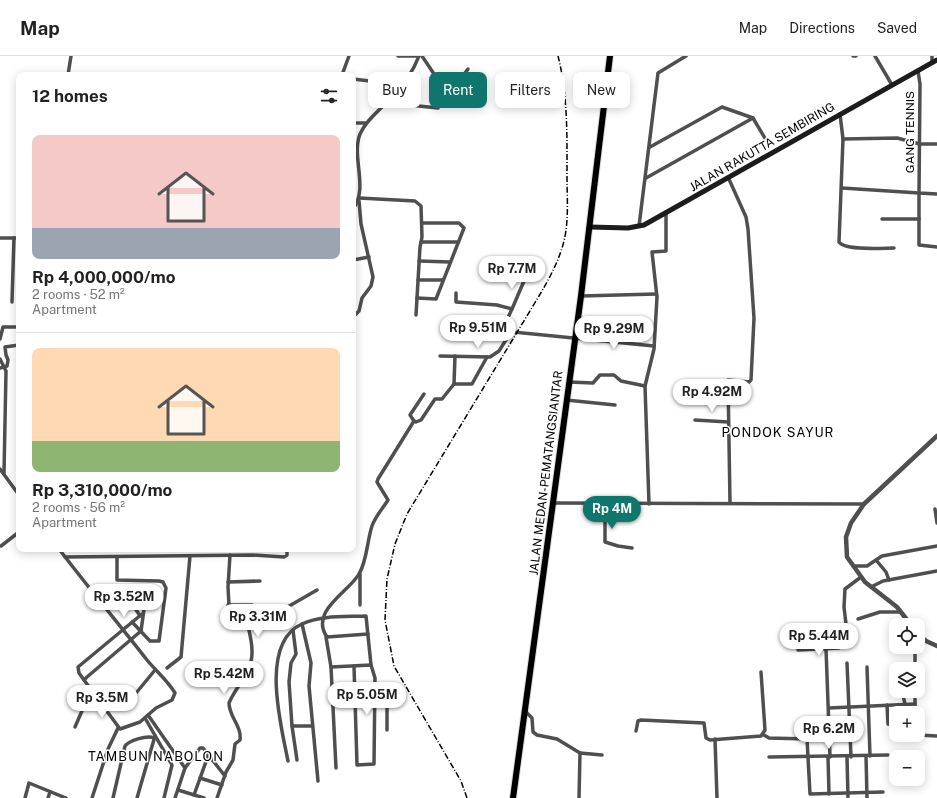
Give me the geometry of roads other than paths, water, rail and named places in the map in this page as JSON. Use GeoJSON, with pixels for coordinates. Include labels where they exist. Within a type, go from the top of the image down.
{"type":"FeatureCollection","features":[{"type":"Feature","properties":{"kind":"highway","name":"JALAN MEDAN-PEMATANGSIANTAR"},"geometry":{"type":"LineString","coordinates":[[608,72],[610,56]]}},
{"type":"Feature","properties":{"kind":"highway","name":"JALAN MEDAN-PEMATANGSIANTAR"},"geometry":{"type":"LineString","coordinates":[[514,798],[581,296],[604,108]]}},
{"type":"Feature","properties":{"kind":"main road","name":"JALAN RAKUTTA SEMBIRING"},"geometry":{"type":"LineString","coordinates":[[590,227],[628,228],[639,226],[934,61]]}},
{"type":"Feature","properties":{"kind":"street"},"geometry":{"type":"LineString","coordinates":[[68,72],[71,56]]}},
{"type":"Feature","properties":{"kind":"street"},"geometry":{"type":"LineString","coordinates":[[343,72],[349,56]]}},
{"type":"Feature","properties":{"kind":"street"},"geometry":{"type":"LineString","coordinates":[[398,56],[420,56]]}},
{"type":"Feature","properties":{"kind":"street"},"geometry":{"type":"LineString","coordinates":[[411,72],[420,56]]}},
{"type":"Feature","properties":{"kind":"street"},"geometry":{"type":"LineString","coordinates":[[420,56],[432,72]]}},
{"type":"Feature","properties":{"kind":"street"},"geometry":{"type":"LineString","coordinates":[[639,226],[658,73],[686,56]]}},
{"type":"Feature","properties":{"kind":"street"},"geometry":{"type":"LineString","coordinates":[[875,56],[892,85]]}},
{"type":"Feature","properties":{"kind":"street"},"geometry":{"type":"LineString","coordinates":[[932,56],[934,61]]}},
{"type":"Feature","properties":{"kind":"street","name":"GANG TENNIS"},"geometry":{"type":"LineString","coordinates":[[918,71],[920,84],[919,245],[937,248]]}},
{"type":"Feature","properties":{"kind":"street"},"geometry":{"type":"LineString","coordinates":[[356,79],[368,81]]}},
{"type":"Feature","properties":{"kind":"street"},"geometry":{"type":"LineString","coordinates":[[650,147],[722,107],[753,118],[766,140]]}},
{"type":"Feature","properties":{"kind":"street"},"geometry":{"type":"LineString","coordinates":[[356,315],[358,314],[362,298],[372,282],[373,271],[369,257],[359,200],[359,141],[366,123],[382,108]]}},
{"type":"Feature","properties":{"kind":"street"},"geometry":{"type":"LineString","coordinates":[[840,114],[843,139],[842,188],[838,238],[840,245],[861,248],[894,248]]}},
{"type":"Feature","properties":{"kind":"street"},"geometry":{"type":"LineString","coordinates":[[646,178],[753,118]]}},
{"type":"Feature","properties":{"kind":"street"},"geometry":{"type":"LineString","coordinates":[[356,123],[366,123]]}},
{"type":"Feature","properties":{"kind":"street"},"geometry":{"type":"LineString","coordinates":[[843,139],[897,138],[920,144],[937,144]]}},
{"type":"Feature","properties":{"kind":"street"},"geometry":{"type":"LineString","coordinates":[[728,177],[746,217],[754,318],[752,378],[749,382],[728,380],[730,503]]}},
{"type":"Feature","properties":{"kind":"street"},"geometry":{"type":"LineString","coordinates":[[842,188],[937,194]]}},
{"type":"Feature","properties":{"kind":"street"},"geometry":{"type":"LineString","coordinates":[[356,204],[359,200]]}},
{"type":"Feature","properties":{"kind":"street"},"geometry":{"type":"LineString","coordinates":[[359,200],[415,202],[420,206],[422,223],[416,315]]}},
{"type":"Feature","properties":{"kind":"street"},"geometry":{"type":"LineString","coordinates":[[649,504],[645,386],[654,346],[656,294],[652,252],[666,251],[666,212]]}},
{"type":"Feature","properties":{"kind":"street"},"geometry":{"type":"LineString","coordinates":[[882,219],[919,219]]}},
{"type":"Feature","properties":{"kind":"street"},"geometry":{"type":"LineString","coordinates":[[416,298],[436,299],[464,228],[462,224],[422,223]]}},
{"type":"Feature","properties":{"kind":"street"},"geometry":{"type":"LineString","coordinates":[[0,238],[14,238],[12,302]]}},
{"type":"Feature","properties":{"kind":"street"},"geometry":{"type":"LineString","coordinates":[[421,242],[458,242]]}},
{"type":"Feature","properties":{"kind":"street"},"geometry":{"type":"LineString","coordinates":[[356,259],[369,257]]}},
{"type":"Feature","properties":{"kind":"street"},"geometry":{"type":"LineString","coordinates":[[419,261],[450,262]]}},
{"type":"Feature","properties":{"kind":"street"},"geometry":{"type":"LineString","coordinates":[[502,330],[524,281],[524,273]]}},
{"type":"Feature","properties":{"kind":"street"},"geometry":{"type":"LineString","coordinates":[[418,280],[443,280]]}},
{"type":"Feature","properties":{"kind":"street"},"geometry":{"type":"LineString","coordinates":[[456,293],[456,302],[497,305],[512,309]]}},
{"type":"Feature","properties":{"kind":"street"},"geometry":{"type":"LineString","coordinates":[[581,296],[605,297],[656,294]]}},
{"type":"Feature","properties":{"kind":"street"},"geometry":{"type":"LineString","coordinates":[[454,326],[502,330],[575,340],[654,346]]}},
{"type":"Feature","properties":{"kind":"street"},"geometry":{"type":"LineString","coordinates":[[0,340],[3,327],[16,327]]}},
{"type":"Feature","properties":{"kind":"street"},"geometry":{"type":"LineString","coordinates":[[440,356],[487,357],[494,355],[499,351],[511,332]]}},
{"type":"Feature","properties":{"kind":"street"},"geometry":{"type":"LineString","coordinates":[[4,473],[5,367],[8,363],[5,347],[16,345]]}},
{"type":"Feature","properties":{"kind":"street"},"geometry":{"type":"LineString","coordinates":[[414,421],[416,422],[421,420],[435,399],[442,399],[454,384],[455,356]]}},
{"type":"Feature","properties":{"kind":"street"},"geometry":{"type":"LineString","coordinates":[[454,384],[473,384],[487,357]]}},
{"type":"Feature","properties":{"kind":"street"},"geometry":{"type":"LineString","coordinates":[[0,359],[5,367]]}},
{"type":"Feature","properties":{"kind":"street"},"geometry":{"type":"LineString","coordinates":[[0,368],[5,367]]}},
{"type":"Feature","properties":{"kind":"street"},"geometry":{"type":"LineString","coordinates":[[569,382],[593,383],[600,376],[614,375],[621,381],[645,386]]}},
{"type":"Feature","properties":{"kind":"street"},"geometry":{"type":"LineString","coordinates":[[414,421],[410,416],[424,394]]}},
{"type":"Feature","properties":{"kind":"street"},"geometry":{"type":"LineString","coordinates":[[678,397],[728,399]]}},
{"type":"Feature","properties":{"kind":"street"},"geometry":{"type":"LineString","coordinates":[[566,400],[615,405]]}},
{"type":"Feature","properties":{"kind":"street"},"geometry":{"type":"LineString","coordinates":[[695,420],[728,422]]}},
{"type":"Feature","properties":{"kind":"street"},"geometry":{"type":"LineString","coordinates":[[360,605],[360,574],[372,525],[388,500],[377,480],[414,421]]}},
{"type":"Feature","properties":{"kind":"street"},"geometry":{"type":"LineString","coordinates":[[906,618],[902,612],[870,588],[853,566],[846,553],[846,534],[864,504],[937,436]]}},
{"type":"Feature","properties":{"kind":"street"},"geometry":{"type":"LineString","coordinates":[[0,469],[16,491]]}},
{"type":"Feature","properties":{"kind":"street"},"geometry":{"type":"LineString","coordinates":[[553,503],[864,504]]}},
{"type":"Feature","properties":{"kind":"street"},"geometry":{"type":"LineString","coordinates":[[605,504],[605,542],[632,548]]}},
{"type":"Feature","properties":{"kind":"street"},"geometry":{"type":"LineString","coordinates":[[935,509],[937,523]]}},
{"type":"Feature","properties":{"kind":"street"},"geometry":{"type":"LineString","coordinates":[[1,547],[16,534]]}},
{"type":"Feature","properties":{"kind":"street"},"geometry":{"type":"LineString","coordinates":[[853,566],[867,566],[882,556],[937,546]]}},
{"type":"Feature","properties":{"kind":"street"},"geometry":{"type":"LineString","coordinates":[[61,552],[175,693],[174,697],[156,708],[131,727],[118,728]]}},
{"type":"Feature","properties":{"kind":"street"},"geometry":{"type":"LineString","coordinates":[[65,557],[230,555],[284,557],[286,552]]}},
{"type":"Feature","properties":{"kind":"street"},"geometry":{"type":"LineString","coordinates":[[230,555],[228,582],[230,624],[236,627],[262,626]]}},
{"type":"Feature","properties":{"kind":"street"},"geometry":{"type":"LineString","coordinates":[[167,668],[180,657],[190,556]]}},
{"type":"Feature","properties":{"kind":"street"},"geometry":{"type":"LineString","coordinates":[[117,557],[116,577],[119,581],[160,581],[165,585],[159,641],[150,641],[132,622]]}},
{"type":"Feature","properties":{"kind":"street"},"geometry":{"type":"LineString","coordinates":[[876,560],[886,572],[889,580]]}},
{"type":"Feature","properties":{"kind":"street"},"geometry":{"type":"LineString","coordinates":[[870,588],[879,582],[937,572]]}},
{"type":"Feature","properties":{"kind":"street"},"geometry":{"type":"LineString","coordinates":[[336,768],[331,667],[324,618],[332,603],[360,574]]}},
{"type":"Feature","properties":{"kind":"street"},"geometry":{"type":"LineString","coordinates":[[846,624],[844,607],[845,589],[861,577]]}},
{"type":"Feature","properties":{"kind":"street"},"geometry":{"type":"LineString","coordinates":[[228,582],[260,581]]}},
{"type":"Feature","properties":{"kind":"street"},"geometry":{"type":"LineString","coordinates":[[228,605],[248,604],[268,612],[277,613],[317,590]]}},
{"type":"Feature","properties":{"kind":"street"},"geometry":{"type":"LineString","coordinates":[[84,680],[141,631],[141,615],[146,595]]}},
{"type":"Feature","properties":{"kind":"street"},"geometry":{"type":"LineString","coordinates":[[130,600],[141,615]]}},
{"type":"Feature","properties":{"kind":"street"},"geometry":{"type":"LineString","coordinates":[[858,619],[880,612],[902,612]]}},
{"type":"Feature","properties":{"kind":"street"},"geometry":{"type":"LineString","coordinates":[[118,728],[78,673],[78,667],[141,615]]}},
{"type":"Feature","properties":{"kind":"street"},"geometry":{"type":"LineString","coordinates":[[288,761],[279,716],[275,677],[281,650],[288,633],[302,624],[324,618],[366,616],[371,665],[375,678],[374,764],[357,765],[354,666]]}},
{"type":"Feature","properties":{"kind":"street"},"geometry":{"type":"LineString","coordinates":[[302,624],[311,663],[309,686],[318,780]]}},
{"type":"Feature","properties":{"kind":"street"},"geometry":{"type":"LineString","coordinates":[[217,798],[233,760],[235,744],[240,740],[239,727],[232,714],[229,703],[246,675],[251,658],[252,653],[248,626]]}},
{"type":"Feature","properties":{"kind":"street"},"geometry":{"type":"LineString","coordinates":[[293,630],[296,654],[291,663],[289,682],[292,726],[297,760]]}},
{"type":"Feature","properties":{"kind":"street"},"geometry":{"type":"LineString","coordinates":[[326,637],[368,634]]}},
{"type":"Feature","properties":{"kind":"street"},"geometry":{"type":"LineString","coordinates":[[925,640],[937,646]]}},
{"type":"Feature","properties":{"kind":"street"},"geometry":{"type":"LineString","coordinates":[[798,650],[839,648]]}},
{"type":"Feature","properties":{"kind":"street"},"geometry":{"type":"LineString","coordinates":[[826,649],[829,708],[829,794]]}},
{"type":"Feature","properties":{"kind":"street"},"geometry":{"type":"LineString","coordinates":[[847,663],[849,757],[848,796]]}},
{"type":"Feature","properties":{"kind":"street"},"geometry":{"type":"LineString","coordinates":[[331,667],[371,665]]}},
{"type":"Feature","properties":{"kind":"street"},"geometry":{"type":"LineString","coordinates":[[867,667],[867,798]]}},
{"type":"Feature","properties":{"kind":"street"},"geometry":{"type":"LineString","coordinates":[[132,698],[155,670]]}},
{"type":"Feature","properties":{"kind":"street"},"geometry":{"type":"LineString","coordinates":[[761,672],[765,730],[764,735]]}},
{"type":"Feature","properties":{"kind":"street"},"geometry":{"type":"LineString","coordinates":[[75,727],[91,690]]}},
{"type":"Feature","properties":{"kind":"street"},"geometry":{"type":"LineString","coordinates":[[387,694],[387,730]]}},
{"type":"Feature","properties":{"kind":"street"},"geometry":{"type":"LineString","coordinates":[[904,698],[905,704]]}},
{"type":"Feature","properties":{"kind":"street"},"geometry":{"type":"LineString","coordinates":[[829,708],[915,704],[915,698]]}},
{"type":"Feature","properties":{"kind":"street"},"geometry":{"type":"LineString","coordinates":[[375,701],[387,702]]}},
{"type":"Feature","properties":{"kind":"street"},"geometry":{"type":"LineString","coordinates":[[887,705],[889,724]]}},
{"type":"Feature","properties":{"kind":"street"},"geometry":{"type":"LineString","coordinates":[[526,712],[532,718],[533,732],[537,735],[557,739],[580,753],[602,755]]}},
{"type":"Feature","properties":{"kind":"street"},"geometry":{"type":"LineString","coordinates":[[146,717],[155,737],[172,765],[164,798]]}},
{"type":"Feature","properties":{"kind":"street"},"geometry":{"type":"LineString","coordinates":[[146,717],[185,768]]}},
{"type":"Feature","properties":{"kind":"street"},"geometry":{"type":"LineString","coordinates":[[636,731],[638,722],[641,720],[702,723],[705,724],[706,738],[710,740],[764,735],[769,738],[806,738],[810,793],[848,796],[883,792]]}},
{"type":"Feature","properties":{"kind":"street"},"geometry":{"type":"LineString","coordinates":[[292,726],[312,726]]}},
{"type":"Feature","properties":{"kind":"street"},"geometry":{"type":"LineString","coordinates":[[97,798],[92,797],[94,788],[102,770],[108,749],[118,728]]}},
{"type":"Feature","properties":{"kind":"street"},"geometry":{"type":"LineString","coordinates":[[925,735],[937,736]]}},
{"type":"Feature","properties":{"kind":"street"},"geometry":{"type":"LineString","coordinates":[[113,798],[127,743],[155,737]]}},
{"type":"Feature","properties":{"kind":"street"},"geometry":{"type":"LineString","coordinates":[[137,798],[155,737]]}},
{"type":"Feature","properties":{"kind":"street"},"geometry":{"type":"LineString","coordinates":[[715,739],[717,798]]}},
{"type":"Feature","properties":{"kind":"street"},"geometry":{"type":"LineString","coordinates":[[175,798],[185,768],[200,748],[203,748],[225,776]]}},
{"type":"Feature","properties":{"kind":"street"},"geometry":{"type":"LineString","coordinates":[[580,753],[580,798]]}},
{"type":"Feature","properties":{"kind":"street"},"geometry":{"type":"LineString","coordinates":[[769,757],[808,758],[888,755]]}},
{"type":"Feature","properties":{"kind":"street"},"geometry":{"type":"LineString","coordinates":[[194,795],[208,756]]}},
{"type":"Feature","properties":{"kind":"street"},"geometry":{"type":"LineString","coordinates":[[200,778],[222,784]]}},
{"type":"Feature","properties":{"kind":"street"},"geometry":{"type":"LineString","coordinates":[[25,798],[29,783],[66,798]]}},
{"type":"Feature","properties":{"kind":"street"},"geometry":{"type":"LineString","coordinates":[[178,790],[204,798]]}},
{"type":"Feature","properties":{"kind":"street"},"geometry":{"type":"LineString","coordinates":[[48,798],[50,792]]}},
{"type":"Feature","properties":{"kind":"railway"},"geometry":{"type":"LineString","coordinates":[[467,798],[461,781],[394,666],[385,620],[387,579],[395,544],[407,514],[539,296],[553,270],[562,248],[566,233],[567,217],[567,131],[564,86],[558,56]]}},
{"type":"Feature","properties":{"kind":"district","name":"PONDOK SAYUR"},"geometry":{"type":"Point","coordinates":[778,432]}},
{"type":"Feature","properties":{"kind":"district","name":"TAMBUN NABOLON"},"geometry":{"type":"Point","coordinates":[156,756]}}]}
